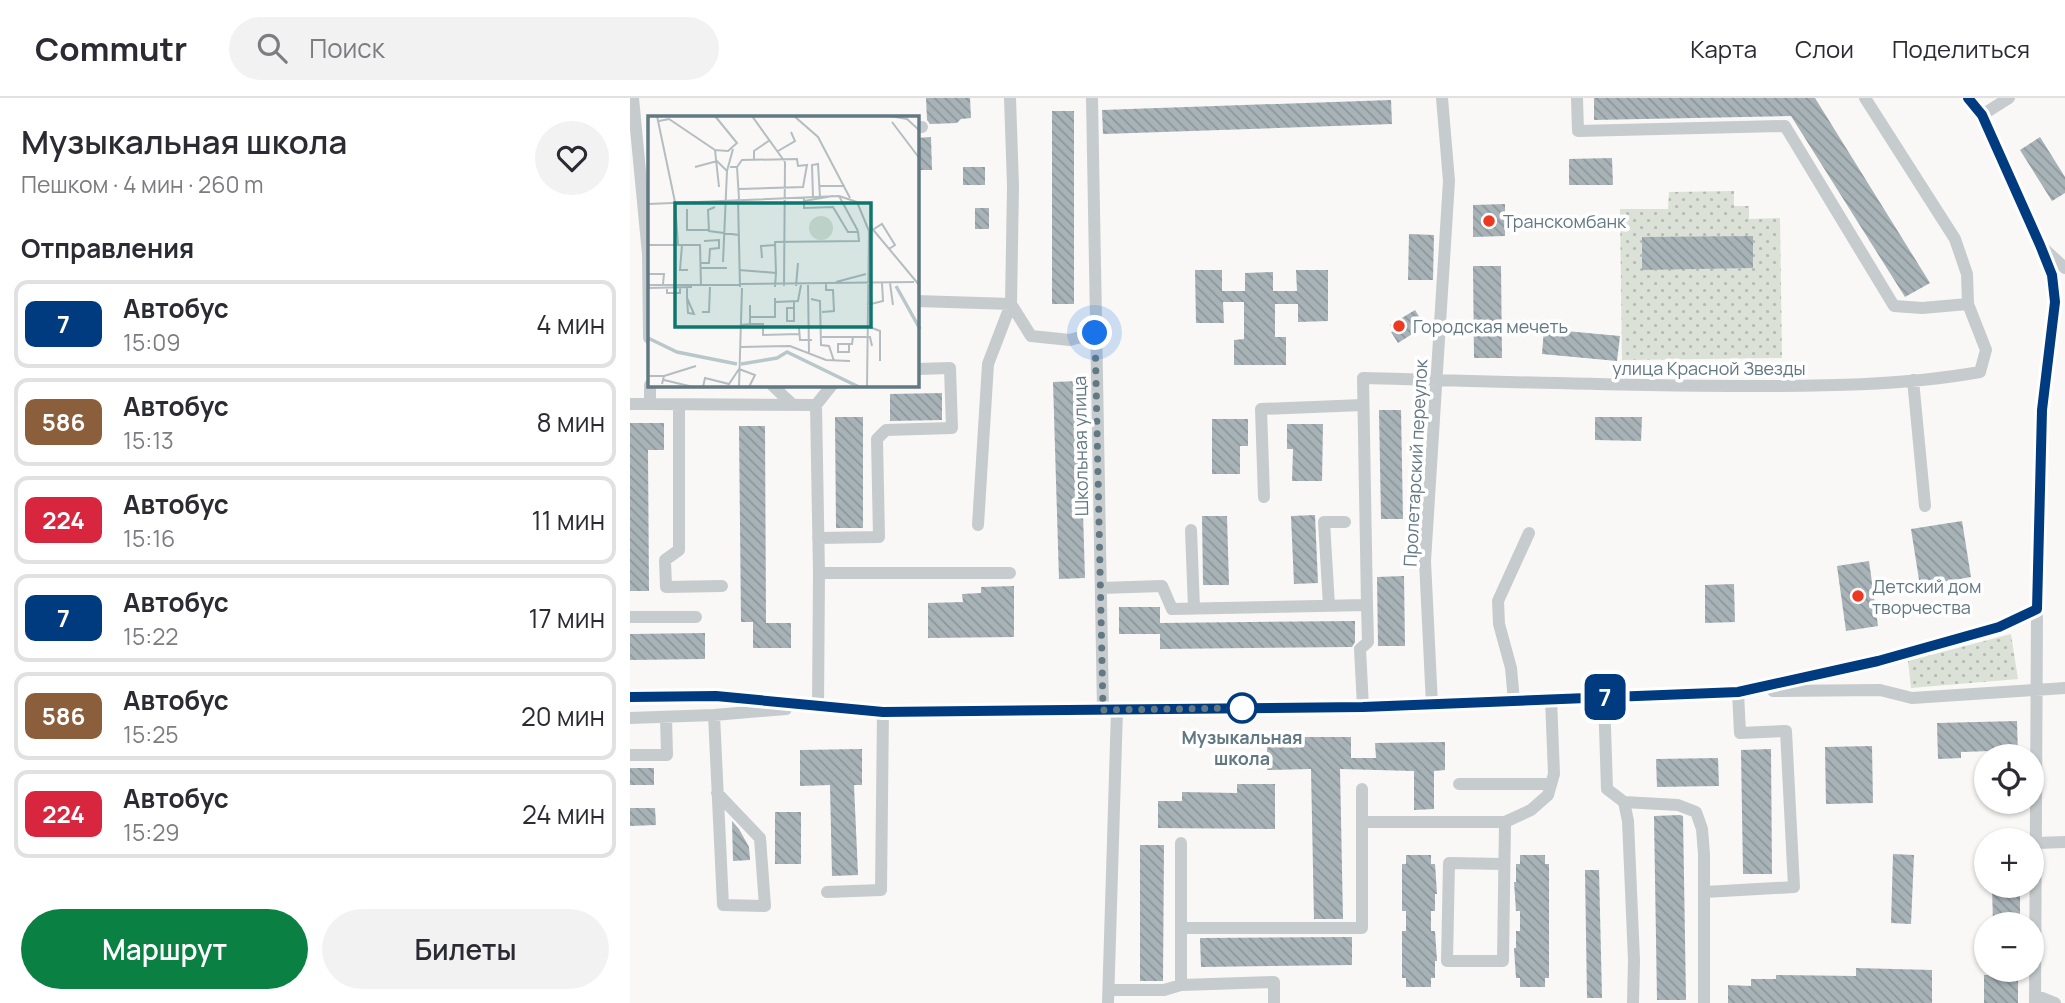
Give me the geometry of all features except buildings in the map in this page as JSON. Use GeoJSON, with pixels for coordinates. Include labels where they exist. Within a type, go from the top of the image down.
{"type":"FeatureCollection","features":[{"type":"Feature","properties":{"kind":"street"},"geometry":{"type":"LineString","coordinates":[[633,98],[648,254]]}},
{"type":"Feature","properties":{"kind":"street"},"geometry":{"type":"LineString","coordinates":[[978,525],[988,364],[1011,304],[1013,186],[1010,98]]}},
{"type":"Feature","properties":{"kind":"street","name":"Школьная улица"},"geometry":{"type":"LineString","coordinates":[[1092,98],[1103,710]]}},
{"type":"Feature","properties":{"kind":"street","name":"Пролетарский переулок"},"geometry":{"type":"LineString","coordinates":[[1432,705],[1425,561],[1449,181],[1442,98]]}},
{"type":"Feature","properties":{"kind":"street"},"geometry":{"type":"LineString","coordinates":[[1577,98],[1578,131],[1785,126],[1894,306],[1922,308],[1968,304],[1967,274],[1955,239],[1865,98]]}},
{"type":"Feature","properties":{"kind":"street"},"geometry":{"type":"LineString","coordinates":[[1968,98],[1982,115],[2040,245],[2052,275],[2055,302],[2042,410],[2037,609],[2036,828]]}},
{"type":"Feature","properties":{"kind":"street"},"geometry":{"type":"LineString","coordinates":[[1982,115],[2009,98]]}},
{"type":"Feature","properties":{"kind":"street"},"geometry":{"type":"LineString","coordinates":[[2040,245],[2065,268]]}},
{"type":"Feature","properties":{"kind":"street"},"geometry":{"type":"LineString","coordinates":[[919,301],[1011,304]]}},
{"type":"Feature","properties":{"kind":"street"},"geometry":{"type":"LineString","coordinates":[[1011,304],[1031,336],[1070,340],[1095,333]]}},
{"type":"Feature","properties":{"kind":"street","name":"улица Красной Звезды"},"geometry":{"type":"LineString","coordinates":[[1363,405],[1363,378],[1676,386],[1833,386],[1941,379],[1980,372],[1986,350],[1968,304]]}},
{"type":"Feature","properties":{"kind":"street"},"geometry":{"type":"LineString","coordinates":[[818,538],[879,537],[877,439],[886,430],[952,428],[950,368],[919,369]]}},
{"type":"Feature","properties":{"kind":"street"},"geometry":{"type":"LineString","coordinates":[[1913,380],[1925,506]]}},
{"type":"Feature","properties":{"kind":"street"},"geometry":{"type":"LineString","coordinates":[[650,387],[650,404]]}},
{"type":"Feature","properties":{"kind":"street"},"geometry":{"type":"LineString","coordinates":[[774,387],[793,405]]}},
{"type":"Feature","properties":{"kind":"street"},"geometry":{"type":"LineString","coordinates":[[817,706],[819,573],[816,405],[830,387]]}},
{"type":"Feature","properties":{"kind":"street"},"geometry":{"type":"LineString","coordinates":[[630,404],[816,405]]}},
{"type":"Feature","properties":{"kind":"street"},"geometry":{"type":"LineString","coordinates":[[1264,497],[1261,409],[1363,405],[1368,642],[1360,649],[1363,707]]}},
{"type":"Feature","properties":{"kind":"street"},"geometry":{"type":"LineString","coordinates":[[679,406],[679,550],[665,560],[666,587],[722,586]]}},
{"type":"Feature","properties":{"kind":"street"},"geometry":{"type":"LineString","coordinates":[[1329,606],[1324,522],[1345,522]]}},
{"type":"Feature","properties":{"kind":"street"},"geometry":{"type":"LineString","coordinates":[[1191,530],[1195,608]]}},
{"type":"Feature","properties":{"kind":"street"},"geometry":{"type":"LineString","coordinates":[[1514,701],[1511,668],[1499,624],[1498,601],[1529,533]]}},
{"type":"Feature","properties":{"kind":"street"},"geometry":{"type":"LineString","coordinates":[[819,573],[1010,573]]}},
{"type":"Feature","properties":{"kind":"street"},"geometry":{"type":"LineString","coordinates":[[1101,588],[1162,586],[1172,609],[1367,605]]}},
{"type":"Feature","properties":{"kind":"street"},"geometry":{"type":"LineString","coordinates":[[1743,691],[1878,661],[1986,631],[2037,609]]}},
{"type":"Feature","properties":{"kind":"street"},"geometry":{"type":"LineString","coordinates":[[630,617],[696,617]]}},
{"type":"Feature","properties":{"kind":"street"},"geometry":{"type":"LineString","coordinates":[[630,697],[716,696],[883,712],[1363,707],[1743,691],[1880,690],[1912,698],[2065,688]]}},
{"type":"Feature","properties":{"kind":"street"},"geometry":{"type":"LineString","coordinates":[[1705,891],[1794,887],[1786,731],[1740,733],[1743,691]]}},
{"type":"Feature","properties":{"kind":"street"},"geometry":{"type":"LineString","coordinates":[[1604,697],[1607,789],[1624,802],[1678,805],[1696,812],[1702,829],[1705,891],[1704,1003]]}},
{"type":"Feature","properties":{"kind":"street"},"geometry":{"type":"LineString","coordinates":[[1362,822],[1505,822],[1531,810],[1548,795],[1554,774],[1551,699]]}},
{"type":"Feature","properties":{"kind":"street"},"geometry":{"type":"LineString","coordinates":[[630,718],[714,715],[817,706]]}},
{"type":"Feature","properties":{"kind":"street"},"geometry":{"type":"LineString","coordinates":[[1117,710],[1108,996],[1164,990],[1181,985],[1273,982],[1274,1003]]}},
{"type":"Feature","properties":{"kind":"street"},"geometry":{"type":"LineString","coordinates":[[828,892],[881,890],[883,712]]}},
{"type":"Feature","properties":{"kind":"street"},"geometry":{"type":"LineString","coordinates":[[714,715],[717,793],[723,905],[765,906],[760,838],[717,793]]}},
{"type":"Feature","properties":{"kind":"street"},"geometry":{"type":"LineString","coordinates":[[630,755],[667,755],[666,717]]}},
{"type":"Feature","properties":{"kind":"street"},"geometry":{"type":"LineString","coordinates":[[1459,784],[1552,784]]}},
{"type":"Feature","properties":{"kind":"street"},"geometry":{"type":"LineString","coordinates":[[1182,928],[1362,929],[1362,789]]}},
{"type":"Feature","properties":{"kind":"street"},"geometry":{"type":"LineString","coordinates":[[1624,802],[1628,821],[1634,960],[1633,1003]]}},
{"type":"Feature","properties":{"kind":"street"},"geometry":{"type":"LineString","coordinates":[[1504,864],[1449,863],[1447,961],[1503,961],[1505,822]]}},
{"type":"Feature","properties":{"kind":"street"},"geometry":{"type":"LineString","coordinates":[[2044,843],[2065,842]]}},
{"type":"Feature","properties":{"kind":"street"},"geometry":{"type":"LineString","coordinates":[[1181,844],[1181,985]]}},
{"type":"Feature","properties":{"kind":"street"},"geometry":{"type":"LineString","coordinates":[[2036,898],[2035,999],[2055,1003]]}},
{"type":"Feature","properties":{"kind":"shaded area"},"geometry":{"type":"Polygon","coordinates":[[[1734,191],[1734,206],[1749,206],[1749,219],[1780,218],[1782,358],[1622,360],[1620,209],[1668,209],[1669,192],[1734,191]]]}},
{"type":"Feature","properties":{"kind":"shaded area"},"geometry":{"type":"Polygon","coordinates":[[[2011,634],[2018,679],[1911,688],[1908,661],[2011,634]]]}},
{"type":"Feature","properties":{"kind":"bus line","name":"7"},"geometry":{"type":"LineString","coordinates":[[630,697],[716,696],[883,712],[1363,707],[1738,692],[1878,661],[1999,627],[2037,609],[2042,410],[2055,302],[2052,275],[2040,245],[1982,115],[1968,98]]}},
{"type":"Feature","properties":{"kind":"place","name":"Транскомбанк"},"geometry":{"type":"Point","coordinates":[1489,221]}},
{"type":"Feature","properties":{"kind":"place","name":"Городская мечеть"},"geometry":{"type":"Point","coordinates":[1399,326]}},
{"type":"Feature","properties":{"kind":"place","name":"Детский дом творчества"},"geometry":{"type":"Point","coordinates":[1858,596]}},
{"type":"Feature","properties":{"kind":"place","name":"Музыкальная школа"},"geometry":{"type":"Point","coordinates":[1242,708]}},
{"type":"Feature","properties":{"kind":"route"},"geometry":{"type":"LineString","coordinates":[[1095,333],[1103,710],[1242,708]]}}]}
